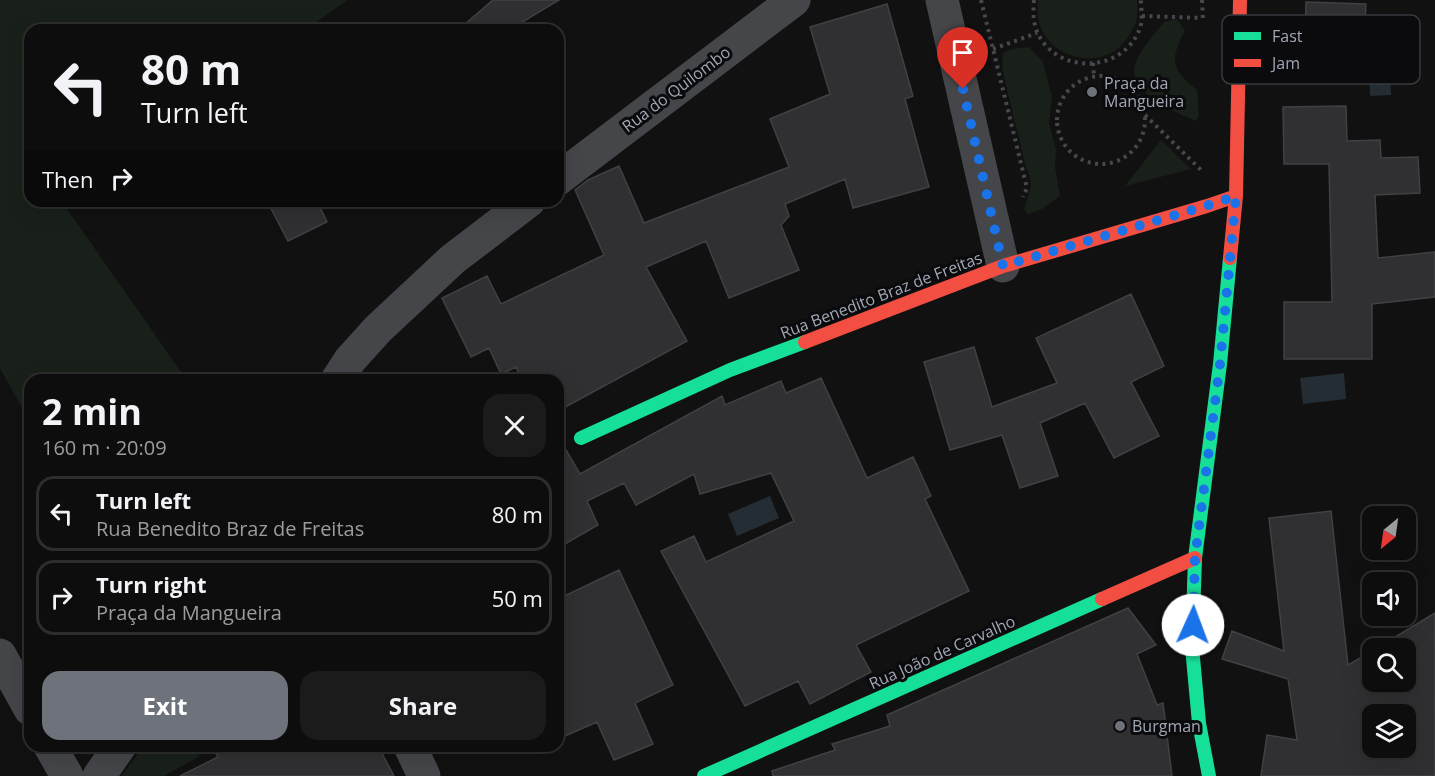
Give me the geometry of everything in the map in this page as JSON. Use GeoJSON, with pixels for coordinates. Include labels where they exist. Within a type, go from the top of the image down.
{"type":"FeatureCollection","features":[{"type":"Feature","properties":{"kind":"street","name":"Rua do Quilombo"},"geometry":{"type":"LineString","coordinates":[[564,173],[794,0]]}},
{"type":"Feature","properties":{"kind":"street"},"geometry":{"type":"LineString","coordinates":[[942,0],[1003,266]]}},
{"type":"Feature","properties":{"kind":"street"},"geometry":{"type":"LineString","coordinates":[[1240,0],[1240,15]]}},
{"type":"Feature","properties":{"kind":"street"},"geometry":{"type":"LineString","coordinates":[[1209,776],[1199,723],[1192,647],[1195,558],[1220,364],[1236,196],[1238,84]]}},
{"type":"Feature","properties":{"kind":"street","name":"Rua Benedito Braz de Freitas"},"geometry":{"type":"LineString","coordinates":[[581,438],[730,370],[1003,266],[1236,196]]}},
{"type":"Feature","properties":{"kind":"street"},"geometry":{"type":"LineString","coordinates":[[341,374],[350,360],[378,329],[453,259],[521,207]]}},
{"type":"Feature","properties":{"kind":"street","name":"Rua João de Carvalho"},"geometry":{"type":"LineString","coordinates":[[704,776],[1195,558]]}},
{"type":"Feature","properties":{"kind":"street"},"geometry":{"type":"LineString","coordinates":[[0,655],[24,698]]}},
{"type":"Feature","properties":{"kind":"street"},"geometry":{"type":"LineString","coordinates":[[53,752],[67,776]]}},
{"type":"Feature","properties":{"kind":"street"},"geometry":{"type":"LineString","coordinates":[[99,776],[116,752]]}},
{"type":"Feature","properties":{"kind":"street"},"geometry":{"type":"LineString","coordinates":[[413,752],[424,776]]}},
{"type":"Feature","properties":{"kind":"path"},"geometry":{"type":"LineString","coordinates":[[981,0],[1027,188],[1020,207]]}},
{"type":"Feature","properties":{"kind":"path"},"geometry":{"type":"LineString","coordinates":[[1034,0],[1032,14],[1037,33],[1048,48],[1064,59],[1082,64],[1101,63],[1118,55],[1131,43],[1140,28],[1141,0]]}},
{"type":"Feature","properties":{"kind":"path"},"geometry":{"type":"LineString","coordinates":[[1142,16],[1203,18]]}},
{"type":"Feature","properties":{"kind":"path"},"geometry":{"type":"LineString","coordinates":[[993,49],[1037,33]]}},
{"type":"Feature","properties":{"kind":"path"},"geometry":{"type":"LineString","coordinates":[[1093,63],[1094,77]]}},
{"type":"Feature","properties":{"kind":"path"},"geometry":{"type":"LineString","coordinates":[[1100,76],[1114,78],[1127,84],[1137,94],[1144,107],[1144,114],[1146,122],[1143,136],[1135,148],[1125,158],[1111,163],[1096,164],[1082,160],[1062,140],[1058,126],[1058,111],[1063,98],[1072,86],[1085,79],[1100,76]]}},
{"type":"Feature","properties":{"kind":"path"},"geometry":{"type":"LineString","coordinates":[[1144,114],[1207,175]]}},
{"type":"Feature","properties":{"kind":"shaded area"},"geometry":{"type":"Polygon","coordinates":[[[0,0],[347,0],[314,24],[24,24],[24,207],[66,207],[183,374],[24,374],[24,412],[0,368],[0,0]]]}},
{"type":"Feature","properties":{"kind":"shaded area"},"geometry":{"type":"Polygon","coordinates":[[[1038,0],[1137,0],[1137,18],[1130,34],[1117,49],[1093,58],[1080,58],[1057,48],[1048,39],[1039,21],[1038,0]]]}},
{"type":"Feature","properties":{"kind":"shaded area"},"geometry":{"type":"Polygon","coordinates":[[[1177,19],[1185,31],[1175,57],[1176,64],[1182,76],[1197,90],[1199,115],[1196,121],[1155,100],[1138,84],[1135,75],[1137,60],[1152,37],[1164,22],[1177,19]]]}},
{"type":"Feature","properties":{"kind":"shaded area"},"geometry":{"type":"Polygon","coordinates":[[[1029,47],[1043,62],[1052,97],[1049,124],[1056,149],[1055,167],[1060,196],[1042,209],[1028,214],[1024,209],[1030,188],[1030,178],[1002,68],[1003,53],[1012,49],[1029,47]]]}},
{"type":"Feature","properties":{"kind":"shaded area"},"geometry":{"type":"Polygon","coordinates":[[[1370,84],[1391,84],[1391,95],[1370,96],[1370,84]]]}},
{"type":"Feature","properties":{"kind":"shaded area"},"geometry":{"type":"Polygon","coordinates":[[[1161,140],[1191,169],[1125,186],[1161,140]]]}},
{"type":"Feature","properties":{"kind":"shaded area"},"geometry":{"type":"Polygon","coordinates":[[[1344,373],[1346,399],[1303,404],[1300,378],[1344,373]]]}},
{"type":"Feature","properties":{"kind":"shaded area"},"geometry":{"type":"Polygon","coordinates":[[[770,496],[779,518],[737,536],[728,514],[770,496]]]}},
{"type":"Feature","properties":{"kind":"shaded area"},"geometry":{"type":"Polygon","coordinates":[[[139,752],[198,752],[200,756],[164,776],[121,776],[139,752]]]}},
{"type":"Feature","properties":{"kind":"building"},"geometry":{"type":"Polygon","coordinates":[[[493,0],[559,0],[519,24],[465,24],[493,0]]]}},
{"type":"Feature","properties":{"kind":"building"},"geometry":{"type":"Polygon","coordinates":[[[1306,2],[1366,4],[1365,15],[1306,15],[1306,2]]]}},
{"type":"Feature","properties":{"kind":"building"},"geometry":{"type":"Polygon","coordinates":[[[887,4],[913,96],[905,99],[929,187],[853,208],[845,179],[785,204],[789,216],[781,225],[799,270],[729,298],[706,241],[646,267],[687,341],[564,408],[564,374],[519,374],[516,367],[501,374],[489,348],[471,357],[442,298],[487,276],[501,304],[604,255],[575,190],[588,180],[619,166],[644,223],[789,167],[770,119],[830,94],[810,27],[887,4]]]}},
{"type":"Feature","properties":{"kind":"building"},"geometry":{"type":"Polygon","coordinates":[[[1346,106],[1347,141],[1380,140],[1381,158],[1418,157],[1420,193],[1375,195],[1378,258],[1435,252],[1435,297],[1372,304],[1372,359],[1284,359],[1284,302],[1332,302],[1329,164],[1284,164],[1283,107],[1346,106]]]}},
{"type":"Feature","properties":{"kind":"building"},"geometry":{"type":"Polygon","coordinates":[[[270,207],[320,207],[327,222],[288,241],[270,207]]]}},
{"type":"Feature","properties":{"kind":"building"},"geometry":{"type":"Polygon","coordinates":[[[1131,294],[1164,366],[1131,382],[1159,436],[1114,458],[1085,403],[1040,423],[1058,476],[1020,488],[1002,435],[950,450],[924,362],[974,347],[992,407],[1057,383],[1036,338],[1131,294]]]}},
{"type":"Feature","properties":{"kind":"building"},"geometry":{"type":"Polygon","coordinates":[[[821,378],[867,478],[913,457],[931,496],[925,499],[969,591],[856,645],[871,672],[810,704],[798,681],[745,706],[661,551],[694,536],[706,562],[794,521],[771,473],[700,494],[694,474],[636,505],[624,483],[587,501],[598,525],[564,545],[564,446],[580,474],[722,396],[725,405],[781,381],[786,393],[821,378]]]}},
{"type":"Feature","properties":{"kind":"building"},"geometry":{"type":"Polygon","coordinates":[[[1331,511],[1348,665],[1362,657],[1362,692],[1416,692],[1416,638],[1394,638],[1435,613],[1435,776],[1261,776],[1267,735],[1297,740],[1288,679],[1222,659],[1232,631],[1284,651],[1269,518],[1331,511]]]}},
{"type":"Feature","properties":{"kind":"building"},"geometry":{"type":"Polygon","coordinates":[[[619,570],[673,685],[635,703],[653,744],[614,760],[597,722],[564,736],[564,596],[619,570]]]}},
{"type":"Feature","properties":{"kind":"building"},"geometry":{"type":"Polygon","coordinates":[[[1128,608],[1156,645],[1137,654],[1157,705],[1163,703],[1172,776],[773,776],[772,771],[835,750],[832,744],[890,726],[887,715],[1128,608]]]}},
{"type":"Feature","properties":{"kind":"building"},"geometry":{"type":"Polygon","coordinates":[[[215,752],[381,752],[394,776],[180,776],[218,757],[215,752]]]}},
{"type":"Feature","properties":{"kind":"traffic: fast"},"geometry":{"type":"LineString","coordinates":[[1209,776],[1199,723],[1192,647],[1195,558],[1220,364],[1230,258]]}},
{"type":"Feature","properties":{"kind":"traffic: fast"},"geometry":{"type":"LineString","coordinates":[[581,438],[730,370],[805,342]]}},
{"type":"Feature","properties":{"kind":"traffic: fast"},"geometry":{"type":"LineString","coordinates":[[704,776],[1102,599]]}},
{"type":"Feature","properties":{"kind":"traffic: jam"},"geometry":{"type":"LineString","coordinates":[[1240,0],[1240,15]]}},
{"type":"Feature","properties":{"kind":"traffic: jam"},"geometry":{"type":"LineString","coordinates":[[1230,258],[1236,196],[1238,84]]}},
{"type":"Feature","properties":{"kind":"traffic: jam"},"geometry":{"type":"LineString","coordinates":[[805,342],[1003,266],[1236,196]]}},
{"type":"Feature","properties":{"kind":"traffic: jam"},"geometry":{"type":"LineString","coordinates":[[1102,599],[1195,558]]}},
{"type":"Feature","properties":{"kind":"place","name":"Praça da Mangueira"},"geometry":{"type":"Point","coordinates":[1092,92]}},
{"type":"Feature","properties":{"kind":"place","name":"Burgman"},"geometry":{"type":"Point","coordinates":[1120,726]}},
{"type":"Feature","properties":{"kind":"route"},"geometry":{"type":"LineString","coordinates":[[963,89],[1003,266],[1236,196],[1220,364],[1195,558],[1193,625]]}}]}
